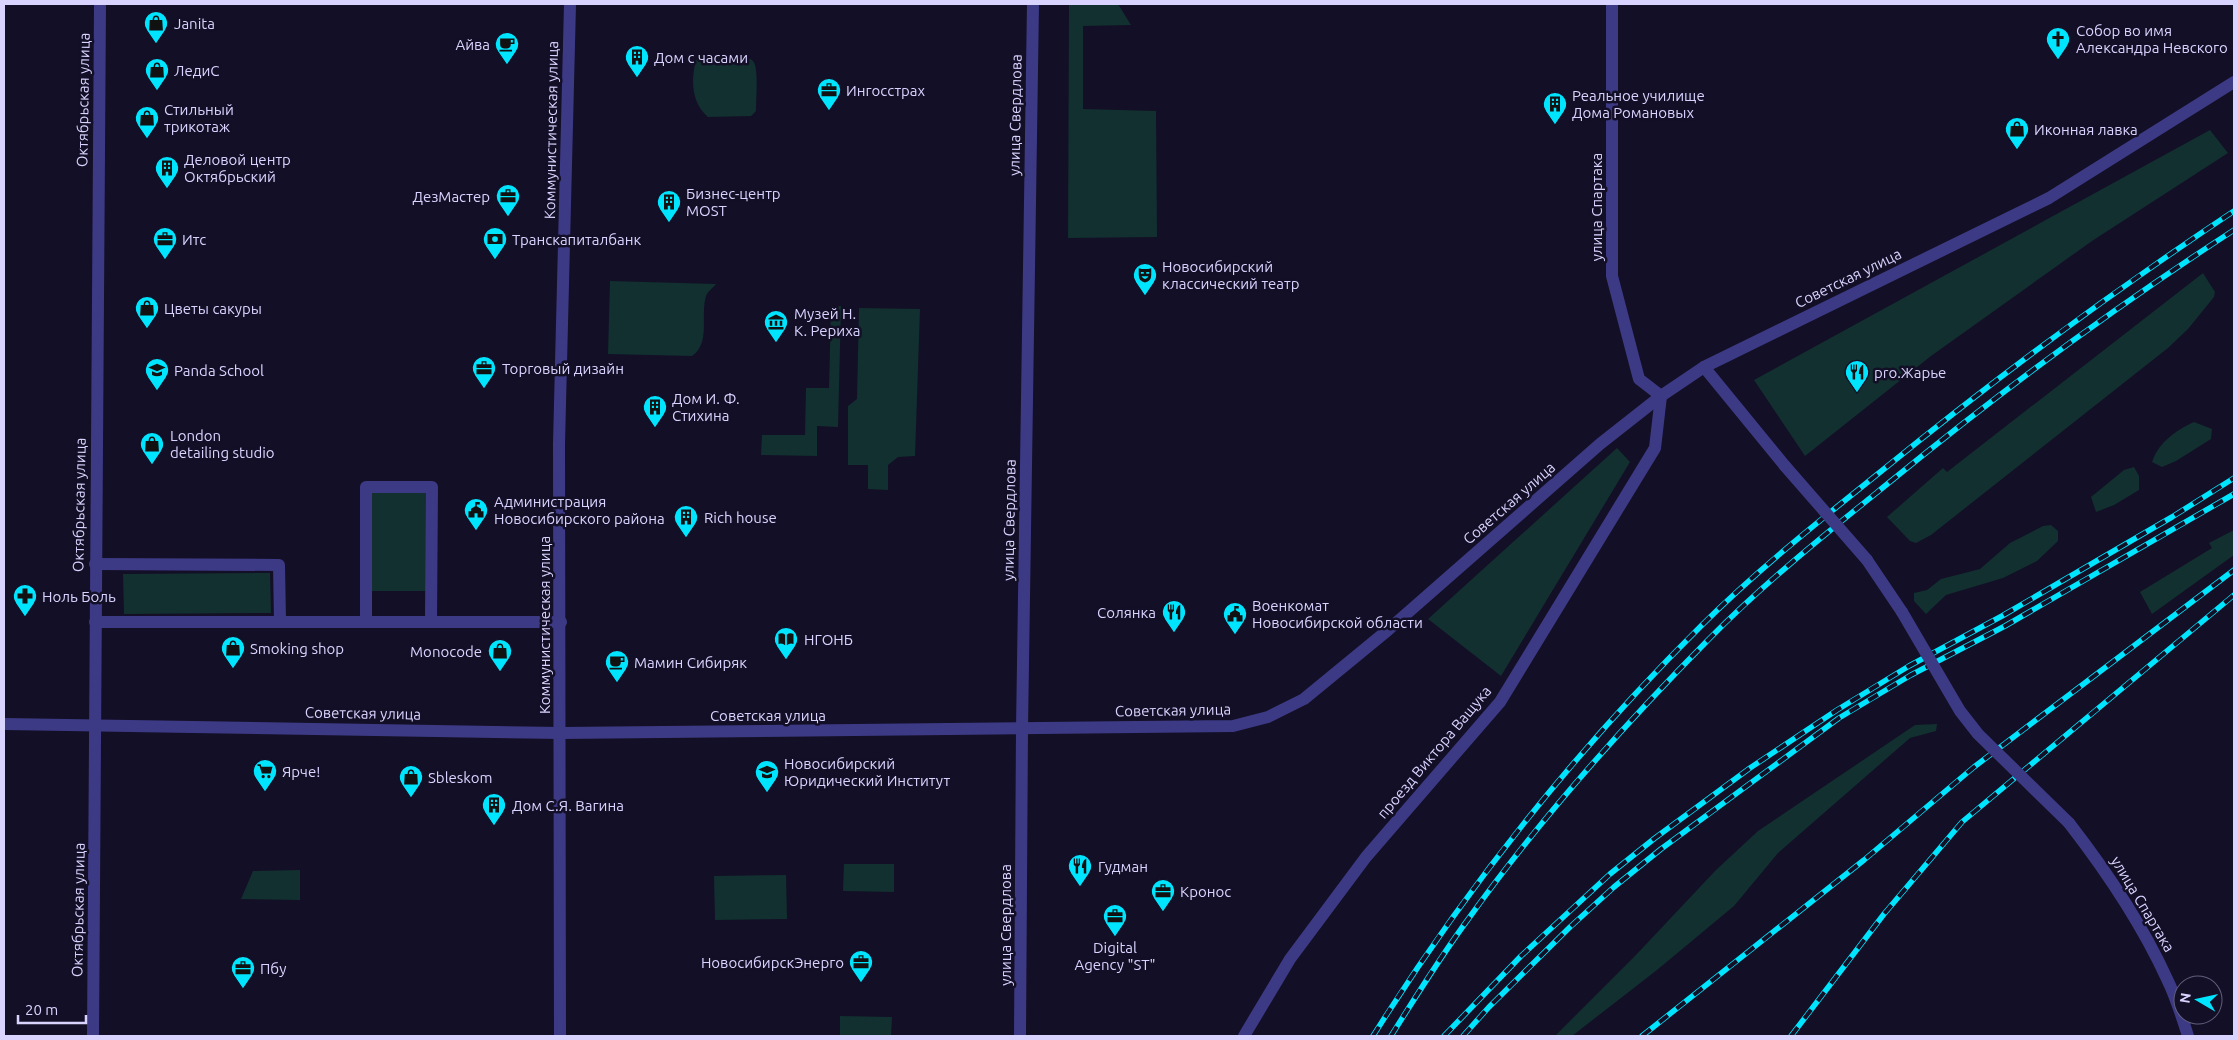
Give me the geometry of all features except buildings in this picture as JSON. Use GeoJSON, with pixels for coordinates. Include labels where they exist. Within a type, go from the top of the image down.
{"type":"FeatureCollection","features":[{"type":"Feature","properties":{"kind":"street","name":"Октябрьская улица"},"geometry":{"type":"LineString","coordinates":[[93,1036],[100,4]]}},
{"type":"Feature","properties":{"kind":"street","name":"Коммунистическая улица"},"geometry":{"type":"LineString","coordinates":[[560,1036],[560,418],[570,4]]}},
{"type":"Feature","properties":{"kind":"street","name":"улица Свердлова"},"geometry":{"type":"LineString","coordinates":[[1020,1036],[1022,729],[1033,4]]}},
{"type":"Feature","properties":{"kind":"street","name":"улица Спартака"},"geometry":{"type":"LineString","coordinates":[[1612,4],[1612,276],[1639,379],[1661,396]]}},
{"type":"Feature","properties":{"kind":"street","name":"Советская улица"},"geometry":{"type":"LineString","coordinates":[[4,724],[561,733],[1233,726],[1268,717],[1304,699],[1388,630],[1600,444],[1661,396],[1704,366],[2049,198],[2234,82]]}},
{"type":"Feature","properties":{"kind":"street","name":"улица Спартака"},"geometry":{"type":"LineString","coordinates":[[1704,366],[1785,466],[1867,560],[1902,612],[1960,711],[1978,734],[2069,824],[2108,873],[2141,928],[2168,980],[2188,1036]]}},
{"type":"Feature","properties":{"kind":"street","name":"проезд Виктора Ващука"},"geometry":{"type":"LineString","coordinates":[[1244,1036],[1290,959],[1366,857],[1500,702],[1654,448],[1661,396]]}},
{"type":"Feature","properties":{"kind":"street"},"geometry":{"type":"LineString","coordinates":[[366,622],[366,486],[432,487],[431,621]]}},
{"type":"Feature","properties":{"kind":"street"},"geometry":{"type":"LineString","coordinates":[[95,564],[279,565],[280,621]]}},
{"type":"Feature","properties":{"kind":"street"},"geometry":{"type":"LineString","coordinates":[[95,622],[560,622]]}},
{"type":"Feature","properties":{"kind":"green space"},"geometry":{"type":"Polygon","coordinates":[[[1069,4],[1118,4],[1131,25],[1083,26],[1083,109],[1156,111],[1157,237],[1068,238],[1069,4]]]}},
{"type":"Feature","properties":{"kind":"green space"},"geometry":{"type":"Polygon","coordinates":[[[714,57],[745,57],[755,64],[757,77],[756,111],[751,116],[708,117],[698,105],[693,83],[696,60],[714,57]]]}},
{"type":"Feature","properties":{"kind":"green space"},"geometry":{"type":"Polygon","coordinates":[[[2210,130],[2228,153],[2092,241],[1931,356],[1805,456],[1754,380],[2210,130]]]}},
{"type":"Feature","properties":{"kind":"green space"},"geometry":{"type":"Polygon","coordinates":[[[2203,273],[2215,292],[2214,297],[2188,329],[2168,348],[1931,535],[1916,543],[1910,541],[1887,517],[1943,468],[1947,472],[2203,273]]]}},
{"type":"Feature","properties":{"kind":"green space"},"geometry":{"type":"Polygon","coordinates":[[[610,281],[716,284],[706,296],[703,337],[698,351],[692,356],[608,354],[610,281]]]}},
{"type":"Feature","properties":{"kind":"green space"},"geometry":{"type":"Polygon","coordinates":[[[841,306],[838,427],[817,426],[817,456],[761,455],[762,435],[805,435],[806,388],[829,388],[831,307],[841,306]]]}},
{"type":"Feature","properties":{"kind":"green space"},"geometry":{"type":"Polygon","coordinates":[[[859,308],[920,309],[915,456],[898,457],[888,465],[888,490],[868,489],[868,465],[848,465],[848,406],[857,399],[859,308]]]}},
{"type":"Feature","properties":{"kind":"green space"},"geometry":{"type":"Polygon","coordinates":[[[2194,422],[2212,429],[2211,439],[2176,461],[2162,467],[2152,462],[2168,438],[2194,422]]]}},
{"type":"Feature","properties":{"kind":"green space"},"geometry":{"type":"Polygon","coordinates":[[[1617,448],[1630,462],[1501,676],[1428,619],[1617,448]]]}},
{"type":"Feature","properties":{"kind":"green space"},"geometry":{"type":"Polygon","coordinates":[[[2134,467],[2139,476],[2139,490],[2114,505],[2096,512],[2091,497],[2124,470],[2134,467]]]}},
{"type":"Feature","properties":{"kind":"green space"},"geometry":{"type":"Polygon","coordinates":[[[366,487],[432,487],[431,591],[366,591],[366,487]]]}},
{"type":"Feature","properties":{"kind":"green space"},"geometry":{"type":"Polygon","coordinates":[[[2051,525],[2058,531],[2058,541],[2037,561],[2003,578],[1946,595],[1926,614],[1914,601],[1914,593],[1927,590],[1941,579],[1980,569],[2010,543],[2043,526],[2051,525]]]}},
{"type":"Feature","properties":{"kind":"green space"},"geometry":{"type":"Polygon","coordinates":[[[2234,530],[2234,555],[2152,614],[2140,592],[2212,548],[2209,543],[2234,530]]]}},
{"type":"Feature","properties":{"kind":"green space"},"geometry":{"type":"Polygon","coordinates":[[[270,573],[271,613],[124,614],[123,574],[270,573]]]}},
{"type":"Feature","properties":{"kind":"green space"},"geometry":{"type":"Polygon","coordinates":[[[1937,724],[1936,731],[1910,738],[1778,853],[1734,906],[1657,970],[1572,1036],[1555,1036],[1634,957],[1716,870],[1758,831],[1915,725],[1937,724]]]}},
{"type":"Feature","properties":{"kind":"green space"},"geometry":{"type":"Polygon","coordinates":[[[844,864],[894,864],[894,892],[843,891],[844,864]]]}},
{"type":"Feature","properties":{"kind":"green space"},"geometry":{"type":"Polygon","coordinates":[[[300,870],[300,900],[241,899],[253,871],[300,870]]]}},
{"type":"Feature","properties":{"kind":"green space"},"geometry":{"type":"Polygon","coordinates":[[[786,875],[787,919],[715,920],[714,876],[786,875]]]}},
{"type":"Feature","properties":{"kind":"green space"},"geometry":{"type":"Polygon","coordinates":[[[840,1016],[892,1017],[891,1036],[840,1036],[840,1016]]]}},
{"type":"Feature","properties":{"kind":"railway"},"geometry":{"type":"LineString","coordinates":[[1373,1036],[1446,927],[1525,822],[1610,722],[1701,626],[1765,566],[1810,528],[1965,404],[2098,305],[2234,211]]}},
{"type":"Feature","properties":{"kind":"railway"},"geometry":{"type":"LineString","coordinates":[[1391,1036],[1459,932],[1496,881],[1553,809],[1676,673],[1730,619],[1820,538],[1974,415],[2102,320],[2234,230]]}},
{"type":"Feature","properties":{"kind":"railway"},"geometry":{"type":"LineString","coordinates":[[1444,1036],[1521,956],[1610,874],[1655,838],[1750,768],[1837,710],[1909,666],[2002,616],[2172,517],[2234,478]]}},
{"type":"Feature","properties":{"kind":"railway"},"geometry":{"type":"LineString","coordinates":[[1463,1036],[1489,1007],[1570,927],[1614,887],[1661,849],[1839,718],[1911,675],[2005,626],[2234,494]]}},
{"type":"Feature","properties":{"kind":"railway"},"geometry":{"type":"LineString","coordinates":[[1642,1036],[1864,860],[1974,767],[2234,570]]}},
{"type":"Feature","properties":{"kind":"railway"},"geometry":{"type":"LineString","coordinates":[[1791,1036],[1884,914],[1962,822],[2234,595]]}},
{"type":"Feature","properties":{"kind":"place","name":"Janita"},"geometry":{"type":"Point","coordinates":[156,44]}},
{"type":"Feature","properties":{"kind":"place","name":"Собор во имя Александра Невского"},"geometry":{"type":"Point","coordinates":[2058,60]}},
{"type":"Feature","properties":{"kind":"place","name":"Айва"},"geometry":{"type":"Point","coordinates":[507,65]}},
{"type":"Feature","properties":{"kind":"place","name":"Дом с часами"},"geometry":{"type":"Point","coordinates":[637,78]}},
{"type":"Feature","properties":{"kind":"place","name":"ЛедиС"},"geometry":{"type":"Point","coordinates":[157,91]}},
{"type":"Feature","properties":{"kind":"place","name":"Ингосстрах"},"geometry":{"type":"Point","coordinates":[829,111]}},
{"type":"Feature","properties":{"kind":"place","name":"Реальное училище Дома Романовых"},"geometry":{"type":"Point","coordinates":[1555,125]}},
{"type":"Feature","properties":{"kind":"place","name":"Стильный трикотаж"},"geometry":{"type":"Point","coordinates":[147,139]}},
{"type":"Feature","properties":{"kind":"place","name":"Иконная лавка"},"geometry":{"type":"Point","coordinates":[2017,150]}},
{"type":"Feature","properties":{"kind":"place","name":"Деловой центр Октябрьский"},"geometry":{"type":"Point","coordinates":[167,189]}},
{"type":"Feature","properties":{"kind":"place","name":"ДезМастер"},"geometry":{"type":"Point","coordinates":[508,217]}},
{"type":"Feature","properties":{"kind":"place","name":"Бизнес-центр MOST"},"geometry":{"type":"Point","coordinates":[669,223]}},
{"type":"Feature","properties":{"kind":"place","name":"Итс"},"geometry":{"type":"Point","coordinates":[165,260]}},
{"type":"Feature","properties":{"kind":"place","name":"Транскапиталбанк"},"geometry":{"type":"Point","coordinates":[495,260]}},
{"type":"Feature","properties":{"kind":"place","name":"Новосибирский классический театр"},"geometry":{"type":"Point","coordinates":[1145,296]}},
{"type":"Feature","properties":{"kind":"place","name":"Цветы сакуры"},"geometry":{"type":"Point","coordinates":[147,329]}},
{"type":"Feature","properties":{"kind":"place","name":"Музей Н. К. Рериха"},"geometry":{"type":"Point","coordinates":[776,343]}},
{"type":"Feature","properties":{"kind":"place","name":"Торговый дизайн"},"geometry":{"type":"Point","coordinates":[484,389]}},
{"type":"Feature","properties":{"kind":"place","name":"Panda School"},"geometry":{"type":"Point","coordinates":[157,391]}},
{"type":"Feature","properties":{"kind":"place","name":"pro.Жарье"},"geometry":{"type":"Point","coordinates":[1857,393]}},
{"type":"Feature","properties":{"kind":"place","name":"Дом И. Ф. Стихина"},"geometry":{"type":"Point","coordinates":[655,428]}},
{"type":"Feature","properties":{"kind":"place","name":"London detailing studio"},"geometry":{"type":"Point","coordinates":[152,465]}},
{"type":"Feature","properties":{"kind":"place","name":"Администрация Новосибирского района"},"geometry":{"type":"Point","coordinates":[476,531]}},
{"type":"Feature","properties":{"kind":"place","name":"Rich house"},"geometry":{"type":"Point","coordinates":[686,538]}},
{"type":"Feature","properties":{"kind":"place","name":"Ноль Боль"},"geometry":{"type":"Point","coordinates":[25,617]}},
{"type":"Feature","properties":{"kind":"place","name":"Солянка"},"geometry":{"type":"Point","coordinates":[1174,633]}},
{"type":"Feature","properties":{"kind":"place","name":"Военкомат Новосибирской области"},"geometry":{"type":"Point","coordinates":[1235,635]}},
{"type":"Feature","properties":{"kind":"place","name":"НГОНБ"},"geometry":{"type":"Point","coordinates":[786,660]}},
{"type":"Feature","properties":{"kind":"place","name":"Smoking shop"},"geometry":{"type":"Point","coordinates":[233,669]}},
{"type":"Feature","properties":{"kind":"place","name":"Monocode"},"geometry":{"type":"Point","coordinates":[500,672]}},
{"type":"Feature","properties":{"kind":"place","name":"Мамин Сибиряк"},"geometry":{"type":"Point","coordinates":[617,683]}},
{"type":"Feature","properties":{"kind":"place","name":"Ярче!"},"geometry":{"type":"Point","coordinates":[265,792]}},
{"type":"Feature","properties":{"kind":"place","name":"Новосибирский Юридический Институт"},"geometry":{"type":"Point","coordinates":[767,793]}},
{"type":"Feature","properties":{"kind":"place","name":"Sbleskom"},"geometry":{"type":"Point","coordinates":[411,798]}},
{"type":"Feature","properties":{"kind":"place","name":"Дом С.Я. Вагина"},"geometry":{"type":"Point","coordinates":[494,826]}},
{"type":"Feature","properties":{"kind":"place","name":"Гудман"},"geometry":{"type":"Point","coordinates":[1080,887]}},
{"type":"Feature","properties":{"kind":"place","name":"Кронос"},"geometry":{"type":"Point","coordinates":[1163,912]}},
{"type":"Feature","properties":{"kind":"place","name":"Digital Agency \"ST\""},"geometry":{"type":"Point","coordinates":[1115,937]}},
{"type":"Feature","properties":{"kind":"place","name":"НовосибирскЭнерго"},"geometry":{"type":"Point","coordinates":[861,983]}},
{"type":"Feature","properties":{"kind":"place","name":"Пбу"},"geometry":{"type":"Point","coordinates":[243,989]}}]}
